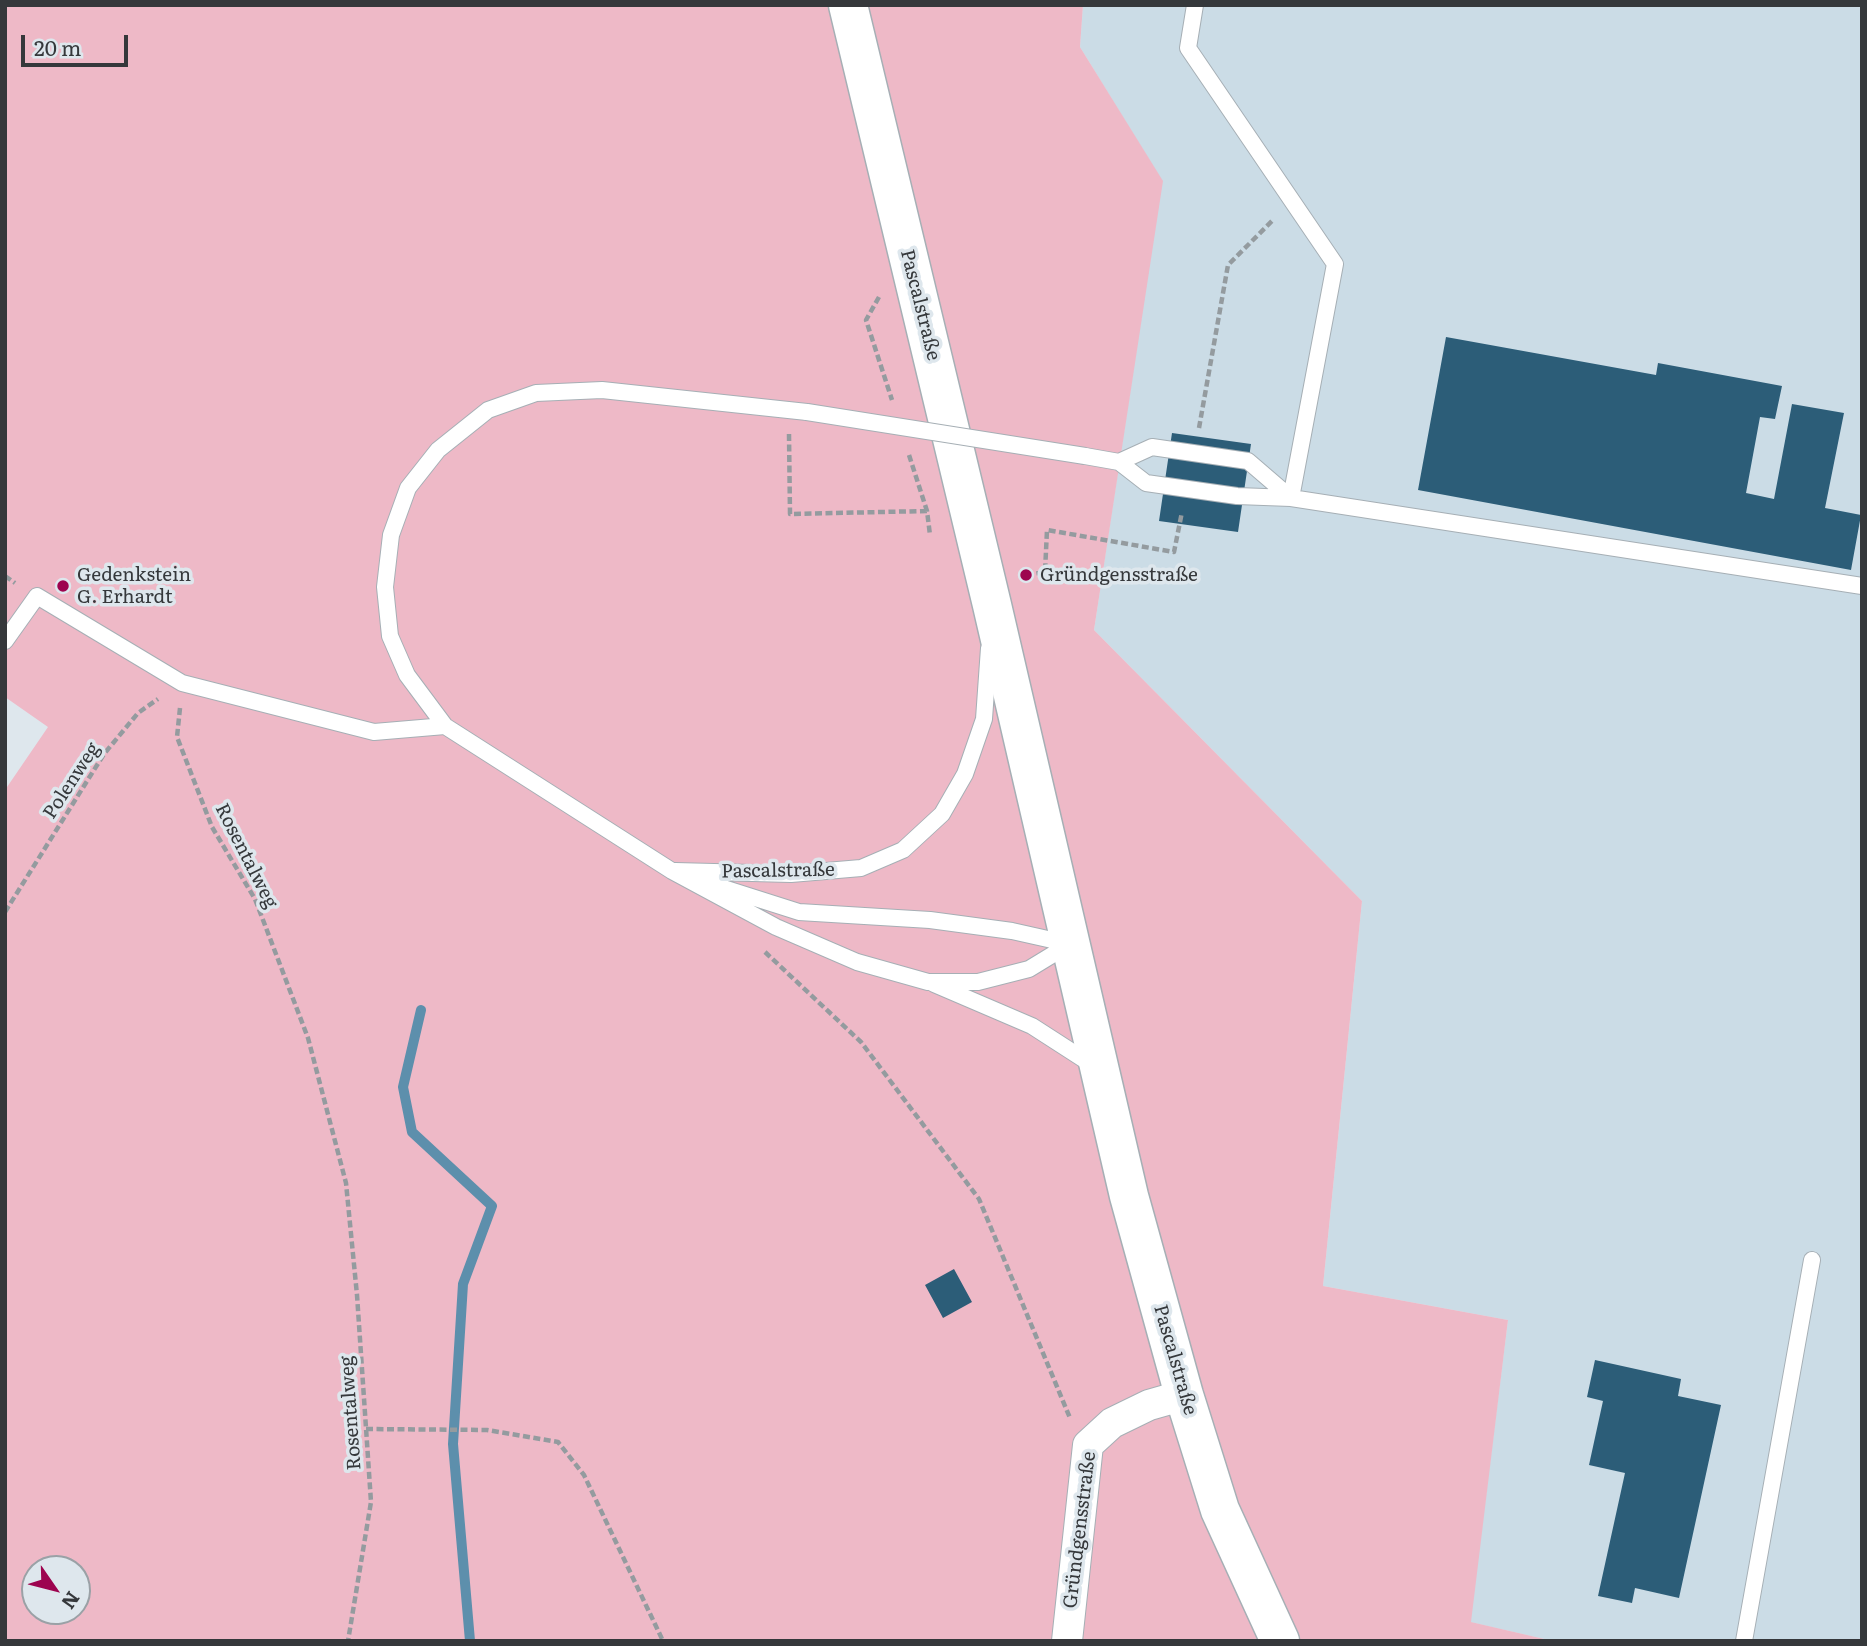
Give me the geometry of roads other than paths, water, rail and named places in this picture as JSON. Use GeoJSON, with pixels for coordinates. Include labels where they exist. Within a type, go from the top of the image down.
{"type":"FeatureCollection","features":[{"type":"Feature","properties":{"kind":"street","name":"Pascalstraße"},"geometry":{"type":"LineString","coordinates":[[848,5],[992,605],[1129,1196],[1184,1395],[1220,1510],[1280,1641]]}},
{"type":"Feature","properties":{"kind":"street","name":"Gründgensstraße"},"geometry":{"type":"LineString","coordinates":[[1067,1641],[1088,1445],[1112,1423],[1149,1405],[1184,1395]]}},
{"type":"Feature","properties":{"kind":"lane"},"geometry":{"type":"LineString","coordinates":[[1195,5],[1188,48],[1335,264],[1291,498]]}},
{"type":"Feature","properties":{"kind":"lane"},"geometry":{"type":"LineString","coordinates":[[445,726],[407,675],[390,636],[385,587],[391,535],[408,488],[438,450],[488,410],[536,393],[602,390],[789,409],[1119,462],[1146,483],[1237,496],[1291,498],[1862,586]]}},
{"type":"Feature","properties":{"kind":"lane"},"geometry":{"type":"LineString","coordinates":[[1119,462],[1152,447],[1248,461],[1291,498]]}},
{"type":"Feature","properties":{"kind":"lane"},"geometry":{"type":"LineString","coordinates":[[5,641],[37,597],[182,683],[373,732],[445,726]]}},
{"type":"Feature","properties":{"kind":"lane","name":"Pascalstraße"},"geometry":{"type":"LineString","coordinates":[[673,871],[791,874],[819,872],[860,868],[903,850],[942,814],[965,774],[984,719],[992,605]]}},
{"type":"Feature","properties":{"kind":"lane","name":"Pascalstraße"},"geometry":{"type":"LineString","coordinates":[[445,726],[673,871],[776,927],[857,962],[929,982],[1032,1026],[1099,1070]]}},
{"type":"Feature","properties":{"kind":"lane","name":"Pascalstraße"},"geometry":{"type":"LineString","coordinates":[[673,871],[799,912],[930,920],[1012,931],[1070,944]]}},
{"type":"Feature","properties":{"kind":"lane","name":"Pascalstraße"},"geometry":{"type":"LineString","coordinates":[[929,982],[978,982],[1029,969],[1070,944]]}},
{"type":"Feature","properties":{"kind":"lane"},"geometry":{"type":"LineString","coordinates":[[1744,1641],[1812,1260]]}},
{"type":"Feature","properties":{"kind":"waterway"},"geometry":{"type":"LineString","coordinates":[[421,1010],[403,1087],[412,1132],[492,1206],[463,1284],[453,1444],[470,1641]]}},
{"type":"Feature","properties":{"kind":"place","name":"Gründgensstraße"},"geometry":{"type":"Point","coordinates":[1026,575]}},
{"type":"Feature","properties":{"kind":"place","name":"Gedenkstein G. Erhardt"},"geometry":{"type":"Point","coordinates":[63,586]}}]}
